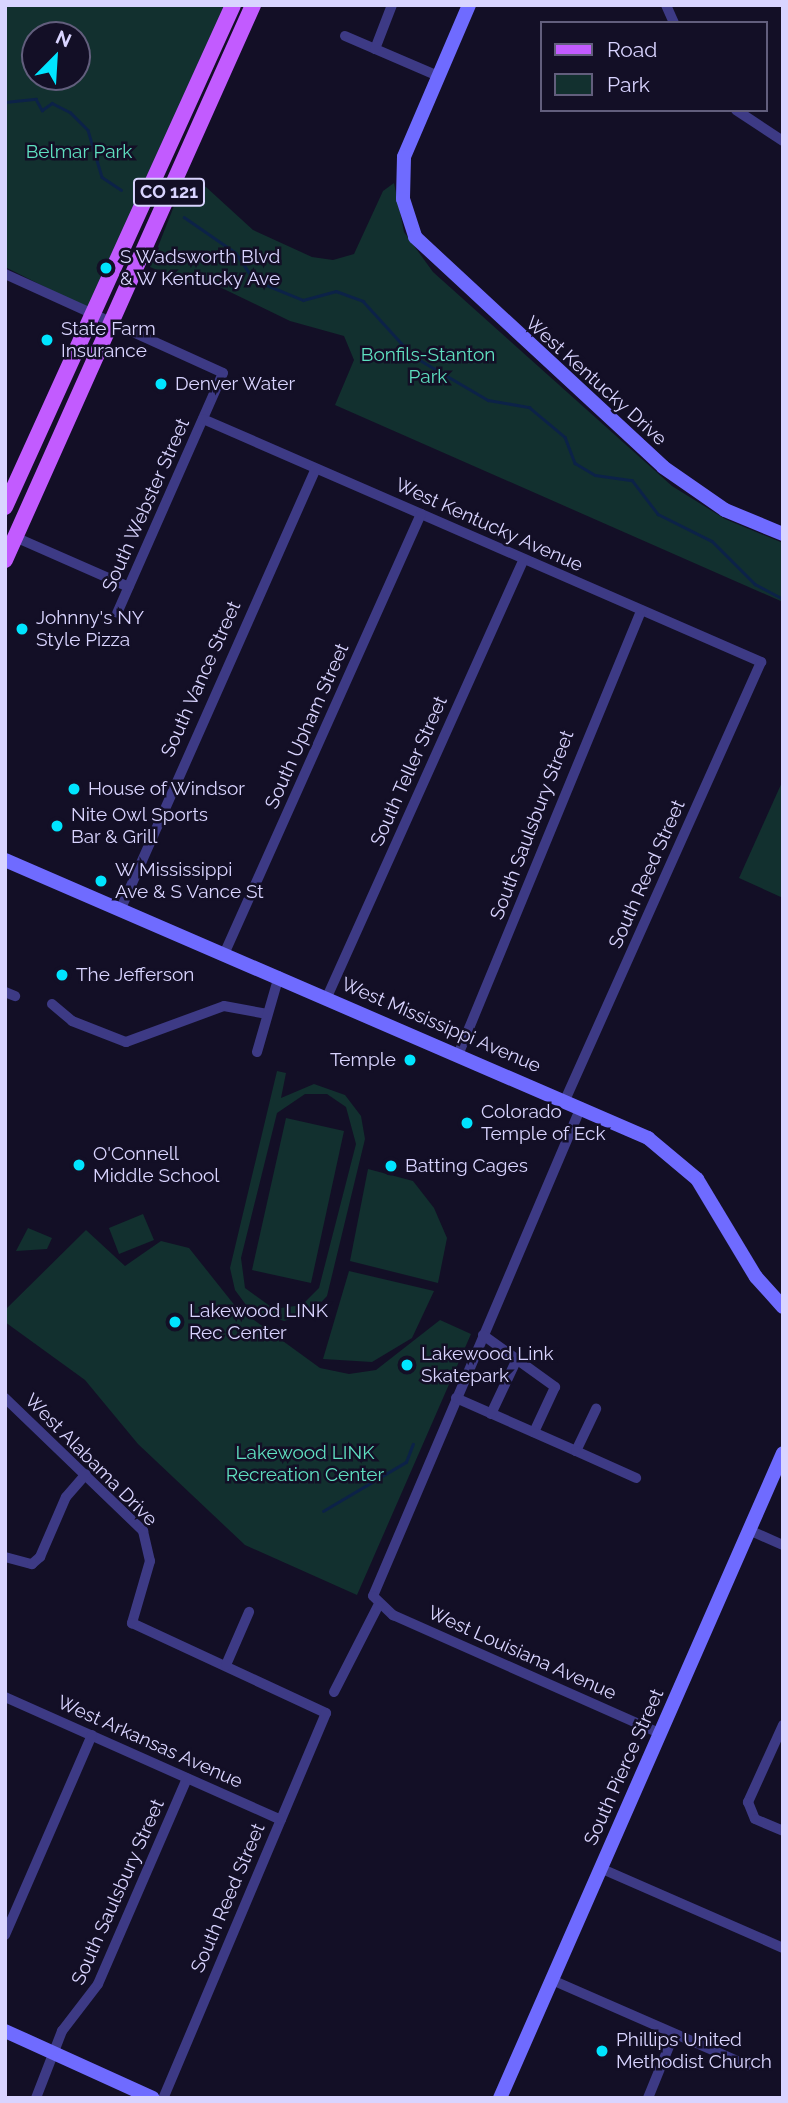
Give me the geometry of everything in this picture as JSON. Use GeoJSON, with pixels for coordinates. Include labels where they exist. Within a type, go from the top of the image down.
{"type":"FeatureCollection","features":[{"type":"Feature","properties":{"kind":"main road","name":"CO 121"},"geometry":{"type":"LineString","coordinates":[[5,507],[233,5]]}},
{"type":"Feature","properties":{"kind":"main road","name":"CO 121"},"geometry":{"type":"LineString","coordinates":[[5,559],[253,5]]}},
{"type":"Feature","properties":{"kind":"street"},"geometry":{"type":"LineString","coordinates":[[375,49],[392,5]]}},
{"type":"Feature","properties":{"kind":"street"},"geometry":{"type":"LineString","coordinates":[[345,36],[438,76],[470,5]]}},
{"type":"Feature","properties":{"kind":"street"},"geometry":{"type":"LineString","coordinates":[[666,5],[673,21]]}},
{"type":"Feature","properties":{"kind":"street","name":"West Kentucky Drive"},"geometry":{"type":"LineString","coordinates":[[438,76],[404,157],[409,224],[444,270],[663,467],[725,510],[783,534]]}},
{"type":"Feature","properties":{"kind":"street"},"geometry":{"type":"LineString","coordinates":[[739,112],[783,141]]}},
{"type":"Feature","properties":{"kind":"street"},"geometry":{"type":"LineString","coordinates":[[5,274],[109,324]]}},
{"type":"Feature","properties":{"kind":"street","name":"South Webster Street"},"geometry":{"type":"LineString","coordinates":[[109,324],[223,373],[117,613]]}},
{"type":"Feature","properties":{"kind":"street","name":"West Kentucky Avenue"},"geometry":{"type":"LineString","coordinates":[[203,419],[761,662]]}},
{"type":"Feature","properties":{"kind":"street","name":"South Vance Street"},"geometry":{"type":"LineString","coordinates":[[122,906],[316,469]]}},
{"type":"Feature","properties":{"kind":"street","name":"South Upham Street"},"geometry":{"type":"LineString","coordinates":[[225,952],[421,514]]}},
{"type":"Feature","properties":{"kind":"street"},"geometry":{"type":"LineString","coordinates":[[15,537],[129,587]]}},
{"type":"Feature","properties":{"kind":"street","name":"South Teller Street"},"geometry":{"type":"LineString","coordinates":[[327,997],[524,559]]}},
{"type":"Feature","properties":{"kind":"street","name":"South Saulsbury Street"},"geometry":{"type":"LineString","coordinates":[[458,1055],[641,610]]}},
{"type":"Feature","properties":{"kind":"street","name":"South Reed Street"},"geometry":{"type":"LineString","coordinates":[[565,1100],[761,662]]}},
{"type":"Feature","properties":{"kind":"street","name":"West Mississippi Avenue"},"geometry":{"type":"LineString","coordinates":[[5,849],[11,861],[122,906],[581,1107],[648,1139],[684,1165],[756,1277],[783,1307]]}},
{"type":"Feature","properties":{"kind":"street"},"geometry":{"type":"LineString","coordinates":[[257,1052],[279,976]]}},
{"type":"Feature","properties":{"kind":"street"},"geometry":{"type":"LineString","coordinates":[[52,1004],[72,1021],[126,1042],[224,1006],[267,1014]]}},
{"type":"Feature","properties":{"kind":"street"},"geometry":{"type":"LineString","coordinates":[[334,1692],[376,1603],[378,1575],[581,1107]]}},
{"type":"Feature","properties":{"kind":"street"},"geometry":{"type":"LineString","coordinates":[[483,1335],[555,1387],[534,1433]]}},
{"type":"Feature","properties":{"kind":"street"},"geometry":{"type":"LineString","coordinates":[[491,1414],[516,1361]]}},
{"type":"Feature","properties":{"kind":"street"},"geometry":{"type":"LineString","coordinates":[[456,1398],[636,1478]]}},
{"type":"Feature","properties":{"kind":"street","name":"West Alabama Drive"},"geometry":{"type":"LineString","coordinates":[[6,1399],[86,1474],[149,1544],[150,1561],[132,1622],[326,1713]]}},
{"type":"Feature","properties":{"kind":"street"},"geometry":{"type":"LineString","coordinates":[[576,1451],[596,1409]]}},
{"type":"Feature","properties":{"kind":"street","name":"South Pierce Street"},"geometry":{"type":"LineString","coordinates":[[500,2098],[783,1453]]}},
{"type":"Feature","properties":{"kind":"street"},"geometry":{"type":"LineString","coordinates":[[5,1557],[32,1564],[66,1497],[86,1474]]}},
{"type":"Feature","properties":{"kind":"street"},"geometry":{"type":"LineString","coordinates":[[749,1530],[783,1545]]}},
{"type":"Feature","properties":{"kind":"street","name":"West Louisiana Avenue"},"geometry":{"type":"LineString","coordinates":[[376,1603],[661,1734]]}},
{"type":"Feature","properties":{"kind":"street"},"geometry":{"type":"LineString","coordinates":[[226,1665],[249,1612]]}},
{"type":"Feature","properties":{"kind":"street","name":"West Arkansas Avenue"},"geometry":{"type":"LineString","coordinates":[[5,1697],[281,1820]]}},
{"type":"Feature","properties":{"kind":"street","name":"South Reed Street"},"geometry":{"type":"LineString","coordinates":[[163,2098],[326,1713]]}},
{"type":"Feature","properties":{"kind":"street"},"geometry":{"type":"LineString","coordinates":[[783,1725],[748,1802],[755,1818],[783,1831]]}},
{"type":"Feature","properties":{"kind":"street"},"geometry":{"type":"LineString","coordinates":[[5,1935],[92,1735]]}},
{"type":"Feature","properties":{"kind":"street","name":"South Saulsbury Street"},"geometry":{"type":"LineString","coordinates":[[36,2098],[52,2052],[93,1995],[187,1778]]}},
{"type":"Feature","properties":{"kind":"street"},"geometry":{"type":"LineString","coordinates":[[600,1868],[783,1948]]}},
{"type":"Feature","properties":{"kind":"street"},"geometry":{"type":"LineString","coordinates":[[552,1980],[747,2065]]}},
{"type":"Feature","properties":{"kind":"street"},"geometry":{"type":"LineString","coordinates":[[5,2031],[153,2098]]}},
{"type":"Feature","properties":{"kind":"street"},"geometry":{"type":"LineString","coordinates":[[648,2098],[674,2034]]}},
{"type":"Feature","properties":{"kind":"green space","name":"Belmar Park"},"geometry":{"type":"Polygon","coordinates":[[[5,5],[227,5],[91,310],[5,267],[5,5]]]}},
{"type":"Feature","properties":{"kind":"green space","name":"Bonfils-Stanton Park"},"geometry":{"type":"Polygon","coordinates":[[[185,178],[206,187],[253,230],[312,257],[333,260],[354,254],[383,191],[394,183],[404,232],[433,272],[672,486],[725,519],[783,543],[783,602],[335,405],[354,360],[344,336],[290,321],[203,279],[198,287],[150,267],[185,178]]]}},
{"type":"Feature","properties":{"kind":"green space"},"geometry":{"type":"Polygon","coordinates":[[[783,780],[783,898],[739,878],[783,780]]]}},
{"type":"Feature","properties":{"kind":"green space"},"geometry":{"type":"Polygon","coordinates":[[[277,1071],[286,1073],[281,1098],[314,1084],[345,1095],[361,1116],[365,1139],[327,1296],[312,1312],[284,1321],[249,1309],[235,1290],[230,1268],[277,1071]],[[305,1094],[277,1113],[241,1258],[245,1288],[274,1309],[302,1305],[319,1288],[356,1144],[346,1107],[327,1094],[305,1094]]]}},
{"type":"Feature","properties":{"kind":"green space"},"geometry":{"type":"Polygon","coordinates":[[[286,1118],[344,1131],[311,1283],[252,1270],[286,1118]]]}},
{"type":"Feature","properties":{"kind":"green space"},"geometry":{"type":"Polygon","coordinates":[[[368,1169],[413,1181],[434,1208],[447,1238],[438,1283],[350,1261],[368,1169]]]}},
{"type":"Feature","properties":{"kind":"green space"},"geometry":{"type":"Polygon","coordinates":[[[143,1214],[154,1240],[119,1254],[109,1228],[143,1214]]]}},
{"type":"Feature","properties":{"kind":"green space"},"geometry":{"type":"Polygon","coordinates":[[[28,1228],[52,1238],[47,1249],[16,1251],[28,1228]]]}},
{"type":"Feature","properties":{"kind":"green space","name":"Lakewood LINK Recreation Center"},"geometry":{"type":"Polygon","coordinates":[[[86,1230],[125,1266],[161,1241],[189,1248],[236,1307],[320,1368],[349,1374],[376,1370],[440,1320],[471,1334],[357,1595],[245,1545],[138,1444],[85,1380],[5,1322],[5,1310],[86,1230]]]}},
{"type":"Feature","properties":{"kind":"green space"},"geometry":{"type":"Polygon","coordinates":[[[349,1271],[434,1291],[412,1338],[372,1362],[323,1359],[349,1271]]]}},
{"type":"Feature","properties":{"kind":"waterway"},"geometry":{"type":"LineString","coordinates":[[5,102],[36,99],[42,110],[52,103],[70,112],[88,130],[102,177],[121,190]]}},
{"type":"Feature","properties":{"kind":"waterway"},"geometry":{"type":"LineString","coordinates":[[184,217],[236,253],[254,280],[303,300],[336,291],[363,301],[413,356],[488,400],[529,407],[565,437],[575,463],[595,475],[632,480],[658,514],[712,541],[755,584],[783,599]]}},
{"type":"Feature","properties":{"kind":"waterway"},"geometry":{"type":"LineString","coordinates":[[323,1511],[406,1462],[413,1444]]}},
{"type":"Feature","properties":{"kind":"place","name":"S Wadsworth Blvd & W Kentucky Ave"},"geometry":{"type":"Point","coordinates":[106,268]}},
{"type":"Feature","properties":{"kind":"place","name":"State Farm Insurance"},"geometry":{"type":"Point","coordinates":[47,340]}},
{"type":"Feature","properties":{"kind":"place","name":"Denver Water"},"geometry":{"type":"Point","coordinates":[161,384]}},
{"type":"Feature","properties":{"kind":"place","name":"Johnny's NY Style Pizza"},"geometry":{"type":"Point","coordinates":[22,629]}},
{"type":"Feature","properties":{"kind":"place","name":"House of Windsor"},"geometry":{"type":"Point","coordinates":[74,789]}},
{"type":"Feature","properties":{"kind":"place","name":"Nite Owl Sports Bar & Grill"},"geometry":{"type":"Point","coordinates":[57,826]}},
{"type":"Feature","properties":{"kind":"place","name":"W Mississippi Ave & S Vance St"},"geometry":{"type":"Point","coordinates":[101,881]}},
{"type":"Feature","properties":{"kind":"place","name":"The Jefferson"},"geometry":{"type":"Point","coordinates":[62,975]}},
{"type":"Feature","properties":{"kind":"place","name":"Temple"},"geometry":{"type":"Point","coordinates":[410,1060]}},
{"type":"Feature","properties":{"kind":"place","name":"Colorado Temple of Eck"},"geometry":{"type":"Point","coordinates":[467,1123]}},
{"type":"Feature","properties":{"kind":"place","name":"O'Connell Middle School"},"geometry":{"type":"Point","coordinates":[79,1165]}},
{"type":"Feature","properties":{"kind":"place","name":"Batting Cages"},"geometry":{"type":"Point","coordinates":[391,1166]}},
{"type":"Feature","properties":{"kind":"place","name":"Lakewood LINK Rec Center"},"geometry":{"type":"Point","coordinates":[175,1322]}},
{"type":"Feature","properties":{"kind":"place","name":"Lakewood Link Skatepark"},"geometry":{"type":"Point","coordinates":[407,1365]}},
{"type":"Feature","properties":{"kind":"place","name":"Phillips United Methodist Church"},"geometry":{"type":"Point","coordinates":[602,2051]}}]}
